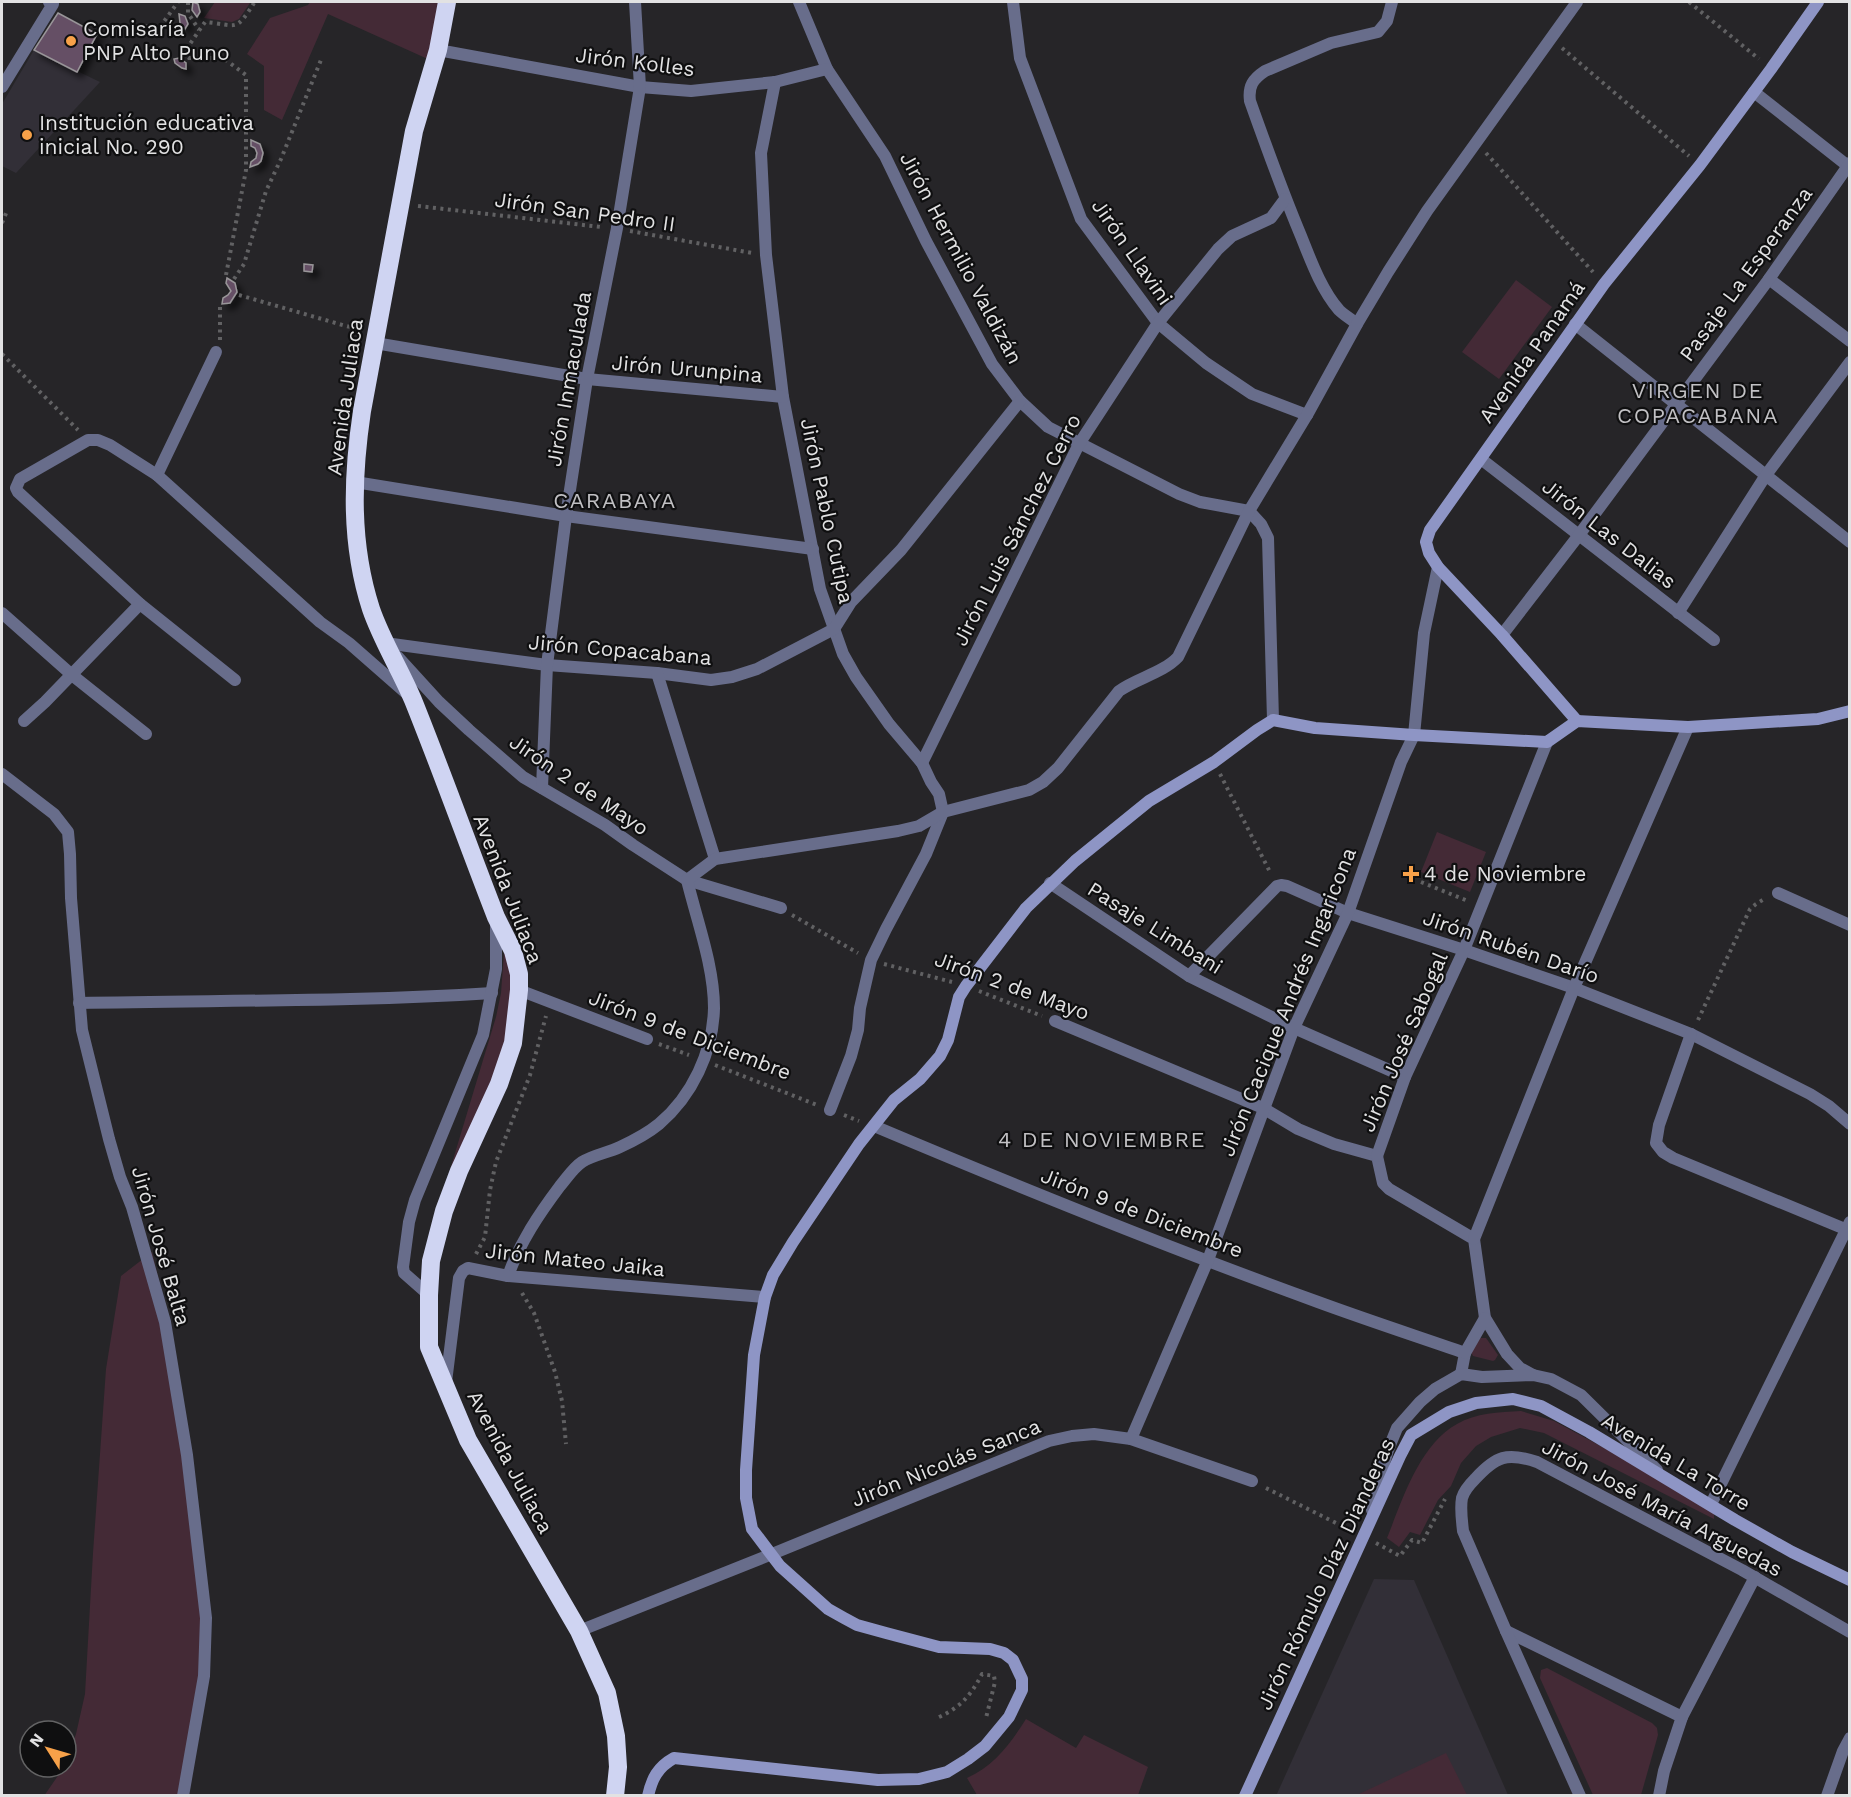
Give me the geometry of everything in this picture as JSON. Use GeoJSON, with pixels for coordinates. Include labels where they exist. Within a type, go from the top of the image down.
{"type":"FeatureCollection","features":[{"type":"Feature","properties":{"kind":"highway","name":"Avenida Juliaca"},"geometry":{"type":"LineString","coordinates":[[447,2],[438,50],[414,131],[369,336],[357,450],[354,521],[371,609],[412,698],[496,917],[513,951],[519,974],[513,1043],[499,1084],[459,1171],[444,1211],[431,1261],[429,1347],[468,1440],[579,1631],[607,1694],[616,1736],[618,1767],[615,1796]]}},
{"type":"Feature","properties":{"kind":"street","name":"Jirón Inmaculada"},"geometry":{"type":"LineString","coordinates":[[542,788],[547,665],[566,516],[586,379],[617,228],[640,87],[635,2]]}},
{"type":"Feature","properties":{"kind":"street","name":"Jirón Hermilio Valdizán"},"geometry":{"type":"LineString","coordinates":[[799,2],[827,69],[885,156],[926,240],[992,364],[1020,401],[1048,427],[1179,494],[1200,502],[1249,511]]}},
{"type":"Feature","properties":{"kind":"street","name":"Jirón Llavini"},"geometry":{"type":"LineString","coordinates":[[1013,2],[1020,58],[1081,219],[1158,323],[1206,363],[1252,394],[1307,415]]}},
{"type":"Feature","properties":{"kind":"street"},"geometry":{"type":"LineString","coordinates":[[1357,324],[1341,312],[1324,288],[1285,199],[1249,93],[1251,83],[1265,70],[1331,43],[1378,32],[1387,21],[1392,2]]}},
{"type":"Feature","properties":{"kind":"street"},"geometry":{"type":"LineString","coordinates":[[508,1276],[516,1255],[540,1211],[571,1172],[581,1162],[618,1148],[657,1125],[674,1110],[692,1085],[704,1061],[711,1038],[714,1010],[713,982],[687,880],[715,859],[898,831],[920,826],[944,812],[1029,790],[1043,782],[1058,768],[1119,692],[1128,685],[1171,664],[1178,657],[1249,511],[1307,415],[1357,324],[1427,211],[1577,2]]}},
{"type":"Feature","properties":{"kind":"street","name":"Avenida Panamá"},"geometry":{"type":"LineString","coordinates":[[1577,721],[1502,635],[1438,567],[1429,553],[1426,542],[1430,530],[1604,284],[1700,165],[1818,2]]}},
{"type":"Feature","properties":{"kind":"street"},"geometry":{"type":"LineString","coordinates":[[2,87],[51,3]]}},
{"type":"Feature","properties":{"kind":"street","name":"Jirón Kolles"},"geometry":{"type":"LineString","coordinates":[[438,50],[640,87],[691,91],[775,82],[827,69]]}},
{"type":"Feature","properties":{"kind":"street","name":"Jirón Pablo Cutipa"},"geometry":{"type":"LineString","coordinates":[[775,82],[761,153],[766,255],[783,397],[820,589],[843,654],[889,724],[922,764],[930,782],[939,794],[944,812]]}},
{"type":"Feature","properties":{"kind":"street"},"geometry":{"type":"LineString","coordinates":[[1754,92],[1849,164]]}},
{"type":"Feature","properties":{"kind":"street","name":"Pasaje La Esperanza"},"geometry":{"type":"LineString","coordinates":[[1502,635],[1769,279],[1849,164]]}},
{"type":"Feature","properties":{"kind":"street","name":"Jirón Luis Sánchez Cerro"},"geometry":{"type":"LineString","coordinates":[[922,764],[1079,444],[1158,323],[1225,242],[1240,231],[1271,218],[1285,199]]}},
{"type":"Feature","properties":{"kind":"street"},"geometry":{"type":"LineString","coordinates":[[1769,279],[1850,341]]}},
{"type":"Feature","properties":{"kind":"street"},"geometry":{"type":"LineString","coordinates":[[1575,324],[1850,542]]}},
{"type":"Feature","properties":{"kind":"street","name":"Jirón Urunpina"},"geometry":{"type":"LineString","coordinates":[[369,336],[586,379],[783,397]]}},
{"type":"Feature","properties":{"kind":"street"},"geometry":{"type":"LineString","coordinates":[[157,475],[216,352]]}},
{"type":"Feature","properties":{"kind":"street"},"geometry":{"type":"LineString","coordinates":[[1678,613],[1766,475],[1850,362]]}},
{"type":"Feature","properties":{"kind":"street"},"geometry":{"type":"LineString","coordinates":[[834,629],[851,602],[901,550],[1020,401]]}},
{"type":"Feature","properties":{"kind":"street"},"geometry":{"type":"LineString","coordinates":[[235,680],[140,604],[18,492],[16,488],[20,479],[88,440],[98,440],[110,445],[157,475],[320,621],[412,698]]}},
{"type":"Feature","properties":{"kind":"street","name":"Jirón Las Dalias"},"geometry":{"type":"LineString","coordinates":[[1481,459],[1714,640]]}},
{"type":"Feature","properties":{"kind":"street"},"geometry":{"type":"LineString","coordinates":[[355,482],[566,516],[813,549]]}},
{"type":"Feature","properties":{"kind":"street"},"geometry":{"type":"LineString","coordinates":[[1249,511],[1262,524],[1268,538],[1273,720]]}},
{"type":"Feature","properties":{"kind":"street","name":"Jirón Cacique Andrés Ingaricona"},"geometry":{"type":"LineString","coordinates":[[1131,1439],[1208,1260],[1294,1028],[1348,913],[1401,762],[1414,735],[1424,633],[1438,567]]}},
{"type":"Feature","properties":{"kind":"street"},"geometry":{"type":"LineString","coordinates":[[24,721],[140,604]]}},
{"type":"Feature","properties":{"kind":"street"},"geometry":{"type":"LineString","coordinates":[[2,613],[72,675],[146,734]]}},
{"type":"Feature","properties":{"kind":"street","name":"Jirón Copacabana"},"geometry":{"type":"LineString","coordinates":[[385,643],[547,665],[657,673],[711,680],[732,677],[757,669],[834,629]]}},
{"type":"Feature","properties":{"kind":"street","name":"Jirón 2 de Mayo"},"geometry":{"type":"LineString","coordinates":[[385,643],[439,702],[523,777],[605,825],[687,880],[781,908]]}},
{"type":"Feature","properties":{"kind":"street"},"geometry":{"type":"LineString","coordinates":[[657,673],[715,859]]}},
{"type":"Feature","properties":{"kind":"street"},"geometry":{"type":"LineString","coordinates":[[648,1796],[654,1776],[662,1764],[674,1758],[878,1780],[919,1779],[947,1772],[985,1746],[999,1731],[1018,1701],[1022,1690],[1022,1679],[1013,1660],[1004,1653],[990,1649],[939,1647],[857,1624],[828,1609],[780,1566],[752,1529],[746,1498],[746,1470],[752,1380],[765,1297],[773,1275],[859,1144],[894,1100],[932,1068],[948,1041],[959,997],[966,986],[1003,936],[1050,883],[1149,801],[1214,762],[1273,720],[1315,728],[1547,742],[1577,721],[1688,727],[1818,719],[1850,711]]}},
{"type":"Feature","properties":{"kind":"street"},"geometry":{"type":"LineString","coordinates":[[1533,1375],[1520,1368],[1507,1354],[1485,1318],[1474,1239],[1574,988],[1688,727]]}},
{"type":"Feature","properties":{"kind":"street","name":"Jirón José Sabogal"},"geometry":{"type":"LineString","coordinates":[[1377,1156],[1405,1077],[1464,950],[1547,742]]}},
{"type":"Feature","properties":{"kind":"street","name":"Jirón José Balta"},"geometry":{"type":"LineString","coordinates":[[2,774],[54,814],[68,832],[82,1030],[101,1111],[151,1269],[165,1322],[187,1455],[206,1618],[204,1676],[183,1796]]}},
{"type":"Feature","properties":{"kind":"street"},"geometry":{"type":"LineString","coordinates":[[830,1110],[852,1056],[860,1008],[872,960],[926,854],[944,812]]}},
{"type":"Feature","properties":{"kind":"street","name":"Pasaje Limbani"},"geometry":{"type":"LineString","coordinates":[[1050,883],[1189,976],[1294,1028],[1405,1077]]}},
{"type":"Feature","properties":{"kind":"street"},"geometry":{"type":"LineString","coordinates":[[1189,976],[1277,886]]}},
{"type":"Feature","properties":{"kind":"street","name":"Jirón Rubén Darío"},"geometry":{"type":"LineString","coordinates":[[1277,886],[1287,886],[1348,913],[1574,988],[1692,1034],[1810,1094],[1850,1124]]}},
{"type":"Feature","properties":{"kind":"street"},"geometry":{"type":"LineString","coordinates":[[1778,893],[1850,925]]}},
{"type":"Feature","properties":{"kind":"street"},"geometry":{"type":"LineString","coordinates":[[429,1295],[404,1273],[409,1222],[415,1200],[483,1035],[496,969],[496,917]]}},
{"type":"Feature","properties":{"kind":"street","name":"Jirón 9 de Diciembre"},"geometry":{"type":"LineString","coordinates":[[519,990],[647,1039]]}},
{"type":"Feature","properties":{"kind":"street"},"geometry":{"type":"LineString","coordinates":[[79,1003],[366,999],[492,993]]}},
{"type":"Feature","properties":{"kind":"street","name":"Jirón 2 de Mayo"},"geometry":{"type":"LineString","coordinates":[[1055,1021],[1263,1108],[1298,1129],[1334,1144],[1377,1156]]}},
{"type":"Feature","properties":{"kind":"street"},"geometry":{"type":"LineString","coordinates":[[1692,1034],[1659,1125],[1656,1143],[1663,1152],[1672,1158],[1847,1226],[1711,1504]]}},
{"type":"Feature","properties":{"kind":"street","name":"Jirón 9 de Diciembre"},"geometry":{"type":"LineString","coordinates":[[874,1126],[1319,1303],[1465,1353]]}},
{"type":"Feature","properties":{"kind":"street"},"geometry":{"type":"LineString","coordinates":[[1377,1156],[1383,1183],[1389,1189],[1474,1239]]}},
{"type":"Feature","properties":{"kind":"street","name":"Jirón Mateo Jaika"},"geometry":{"type":"LineString","coordinates":[[446,1386],[459,1278],[468,1268],[508,1276],[765,1297]]}},
{"type":"Feature","properties":{"kind":"street"},"geometry":{"type":"LineString","coordinates":[[1461,1374],[1465,1353],[1485,1318]]}},
{"type":"Feature","properties":{"kind":"street"},"geometry":{"type":"LineString","coordinates":[[1366,1532],[1380,1476],[1397,1428],[1420,1402],[1461,1374],[1482,1377],[1533,1375],[1551,1379],[1581,1395],[1666,1480]]}},
{"type":"Feature","properties":{"kind":"street","name":"Avenida La Torre"},"geometry":{"type":"LineString","coordinates":[[1476,1403],[1513,1399],[1541,1406],[1735,1520],[1792,1552],[1850,1580]]}},
{"type":"Feature","properties":{"kind":"street","name":"Jirón Rómulo Díaz Dianderas"},"geometry":{"type":"LineString","coordinates":[[1245,1796],[1411,1435],[1449,1412],[1476,1403]]}},
{"type":"Feature","properties":{"kind":"street","name":"Jirón Nicolás Sanca"},"geometry":{"type":"LineString","coordinates":[[579,1631],[1049,1441],[1094,1434],[1131,1439],[1252,1481]]}},
{"type":"Feature","properties":{"kind":"street","name":"Jirón José María Arguedas"},"geometry":{"type":"LineString","coordinates":[[1463,1497],[1477,1477],[1496,1459],[1526,1458],[1755,1578],[1850,1632]]}},
{"type":"Feature","properties":{"kind":"street"},"geometry":{"type":"LineString","coordinates":[[1463,1497],[1461,1517],[1463,1531],[1580,1796]]}},
{"type":"Feature","properties":{"kind":"street"},"geometry":{"type":"LineString","coordinates":[[1659,1796],[1664,1771],[1682,1717],[1755,1578]]}},
{"type":"Feature","properties":{"kind":"street"},"geometry":{"type":"LineString","coordinates":[[1506,1631],[1682,1717]]}},
{"type":"Feature","properties":{"kind":"street"},"geometry":{"type":"LineString","coordinates":[[1827,1796],[1850,1738]]}},
{"type":"Feature","properties":{"kind":"path"},"geometry":{"type":"LineString","coordinates":[[130,26],[160,27],[178,2]]}},
{"type":"Feature","properties":{"kind":"path"},"geometry":{"type":"LineString","coordinates":[[188,2],[188,13],[199,30]]}},
{"type":"Feature","properties":{"kind":"path"},"geometry":{"type":"LineString","coordinates":[[226,275],[246,170],[246,75],[222,58],[189,58],[183,54],[205,22],[233,26],[241,22],[255,2]]}},
{"type":"Feature","properties":{"kind":"path"},"geometry":{"type":"LineString","coordinates":[[1689,2],[1771,69]]}},
{"type":"Feature","properties":{"kind":"path"},"geometry":{"type":"LineString","coordinates":[[1550,38],[1700,165]]}},
{"type":"Feature","properties":{"kind":"path"},"geometry":{"type":"LineString","coordinates":[[234,279],[244,264],[266,191],[321,60]]}},
{"type":"Feature","properties":{"kind":"path"},"geometry":{"type":"LineString","coordinates":[[1476,142],[1604,284]]}},
{"type":"Feature","properties":{"kind":"path","name":"Jirón San Pedro II"},"geometry":{"type":"LineString","coordinates":[[399,204],[617,228],[766,255]]}},
{"type":"Feature","properties":{"kind":"path"},"geometry":{"type":"LineString","coordinates":[[2,223],[7,211]]}},
{"type":"Feature","properties":{"kind":"path"},"geometry":{"type":"LineString","coordinates":[[239,295],[369,336]]}},
{"type":"Feature","properties":{"kind":"path"},"geometry":{"type":"LineString","coordinates":[[216,352],[219,342],[220,306]]}},
{"type":"Feature","properties":{"kind":"path"},"geometry":{"type":"LineString","coordinates":[[2,354],[88,440]]}},
{"type":"Feature","properties":{"kind":"path"},"geometry":{"type":"LineString","coordinates":[[1214,762],[1277,886]]}},
{"type":"Feature","properties":{"kind":"path"},"geometry":{"type":"LineString","coordinates":[[1421,882],[1466,900]]}},
{"type":"Feature","properties":{"kind":"path"},"geometry":{"type":"LineString","coordinates":[[1692,1034],[1750,909],[1755,904],[1778,893]]}},
{"type":"Feature","properties":{"kind":"path","name":"Jirón 2 de Mayo"},"geometry":{"type":"LineString","coordinates":[[781,908],[872,960],[966,986],[1055,1021]]}},
{"type":"Feature","properties":{"kind":"path"},"geometry":{"type":"LineString","coordinates":[[468,1268],[485,1237],[490,1190],[496,1162],[530,1075],[544,1026],[548,1000]]}},
{"type":"Feature","properties":{"kind":"path","name":"Jirón 9 de Diciembre"},"geometry":{"type":"LineString","coordinates":[[647,1039],[874,1126]]}},
{"type":"Feature","properties":{"kind":"path"},"geometry":{"type":"LineString","coordinates":[[508,1276],[523,1294],[534,1313],[555,1372],[562,1401],[566,1444]]}},
{"type":"Feature","properties":{"kind":"path"},"geometry":{"type":"LineString","coordinates":[[1252,1481],[1366,1532]]}},
{"type":"Feature","properties":{"kind":"path"},"geometry":{"type":"LineString","coordinates":[[1382,1546],[1400,1556],[1412,1540],[1422,1542],[1443,1502],[1454,1490],[1463,1497]]}},
{"type":"Feature","properties":{"kind":"path"},"geometry":{"type":"LineString","coordinates":[[939,1717],[961,1705],[982,1674],[992,1674],[995,1678],[989,1705]]}},
{"type":"Feature","properties":{"kind":"shaded area"},"geometry":{"type":"Polygon","coordinates":[[[215,2],[250,3],[239,19],[232,22],[204,18],[215,2]]]}},
{"type":"Feature","properties":{"kind":"shaded area"},"geometry":{"type":"Polygon","coordinates":[[[310,2],[444,2],[430,60],[328,14],[282,120],[264,110],[264,66],[247,54],[270,18],[308,5],[310,2]]]}},
{"type":"Feature","properties":{"kind":"shaded area","name":"Institución educativa inicial No. 290"},"geometry":{"type":"Polygon","coordinates":[[[34,50],[100,82],[16,173],[2,166],[2,104],[34,50]]]}},
{"type":"Feature","properties":{"kind":"shaded area"},"geometry":{"type":"Polygon","coordinates":[[[1516,280],[1552,307],[1499,379],[1462,352],[1516,280]]]}},
{"type":"Feature","properties":{"kind":"shaded area"},"geometry":{"type":"Polygon","coordinates":[[[1437,832],[1486,852],[1470,892],[1421,872],[1437,832]]]}},
{"type":"Feature","properties":{"kind":"shaded area"},"geometry":{"type":"Polygon","coordinates":[[[505,938],[516,976],[511,1037],[446,1183],[496,1017],[501,993],[505,938]]]}},
{"type":"Feature","properties":{"kind":"shaded area"},"geometry":{"type":"Polygon","coordinates":[[[152,1252],[171,1331],[211,1616],[187,1795],[44,1796],[56,1779],[78,1779],[78,1725],[85,1694],[106,1369],[121,1276],[152,1252]]]}},
{"type":"Feature","properties":{"kind":"shaded area"},"geometry":{"type":"Polygon","coordinates":[[[1477,1338],[1486,1338],[1498,1355],[1495,1360],[1473,1356],[1471,1352],[1477,1338]]]}},
{"type":"Feature","properties":{"kind":"shaded area"},"geometry":{"type":"Polygon","coordinates":[[[1521,1411],[1554,1421],[1714,1507],[1714,1519],[1544,1433],[1520,1428],[1491,1437],[1476,1446],[1461,1463],[1451,1486],[1438,1500],[1420,1535],[1410,1532],[1399,1547],[1387,1538],[1413,1475],[1432,1445],[1444,1433],[1472,1417],[1521,1411]]]}},
{"type":"Feature","properties":{"kind":"shaded area"},"geometry":{"type":"Polygon","coordinates":[[[1374,1579],[1414,1580],[1508,1795],[1276,1796],[1374,1579]]]}},
{"type":"Feature","properties":{"kind":"shaded area"},"geometry":{"type":"Polygon","coordinates":[[[1547,1668],[1652,1723],[1657,1728],[1658,1735],[1641,1795],[1593,1795],[1540,1678],[1541,1670],[1547,1668]]]}},
{"type":"Feature","properties":{"kind":"shaded area"},"geometry":{"type":"Polygon","coordinates":[[[1026,1719],[1076,1748],[1084,1735],[1148,1767],[1138,1795],[977,1795],[967,1778],[986,1767],[1001,1753],[1026,1719]]]}},
{"type":"Feature","properties":{"kind":"shaded area"},"geometry":{"type":"Polygon","coordinates":[[[1446,1753],[1467,1795],[1357,1795],[1446,1753]]]}},
{"type":"Feature","properties":{"kind":"building"},"geometry":{"type":"Polygon","coordinates":[[[193,2],[198,4],[200,12],[197,17],[192,10],[193,2]]]}},
{"type":"Feature","properties":{"kind":"building","name":"Comisaría PNP Alto Puno"},"geometry":{"type":"Polygon","coordinates":[[[58,13],[97,34],[77,72],[34,50],[58,13]]]}},
{"type":"Feature","properties":{"kind":"building"},"geometry":{"type":"Polygon","coordinates":[[[179,14],[185,16],[188,24],[185,29],[180,23],[179,14]]]}},
{"type":"Feature","properties":{"kind":"building"},"geometry":{"type":"Polygon","coordinates":[[[179,58],[186,63],[186,69],[175,63],[174,59],[179,58]]]}},
{"type":"Feature","properties":{"kind":"building"},"geometry":{"type":"Polygon","coordinates":[[[251,140],[260,144],[263,153],[261,161],[250,167],[257,153],[251,146],[251,140]]]}},
{"type":"Feature","properties":{"kind":"building"},"geometry":{"type":"Polygon","coordinates":[[[304,264],[313,265],[312,272],[304,271],[304,264]]]}},
{"type":"Feature","properties":{"kind":"building"},"geometry":{"type":"Polygon","coordinates":[[[227,278],[235,283],[237,292],[230,303],[222,304],[223,298],[231,291],[226,283],[227,278]]]}},
{"type":"Feature","properties":{"kind":"place","name":"Comisaría PNP Alto Puno"},"geometry":{"type":"Point","coordinates":[71,41]}},
{"type":"Feature","properties":{"kind":"place","name":"Institución educativa inicial No. 290"},"geometry":{"type":"Point","coordinates":[27,135]}},
{"type":"Feature","properties":{"kind":"place","name":"4 de Noviembre"},"geometry":{"type":"Point","coordinates":[1411,874]}},
{"type":"Feature","properties":{"kind":"district","name":"VIRGEN DE COPACABANA"},"geometry":{"type":"Point","coordinates":[1698,402]}},
{"type":"Feature","properties":{"kind":"district","name":"CARABAYA"},"geometry":{"type":"Point","coordinates":[615,500]}},
{"type":"Feature","properties":{"kind":"district","name":"4 DE NOVIEMBRE"},"geometry":{"type":"Point","coordinates":[1102,1139]}}]}
